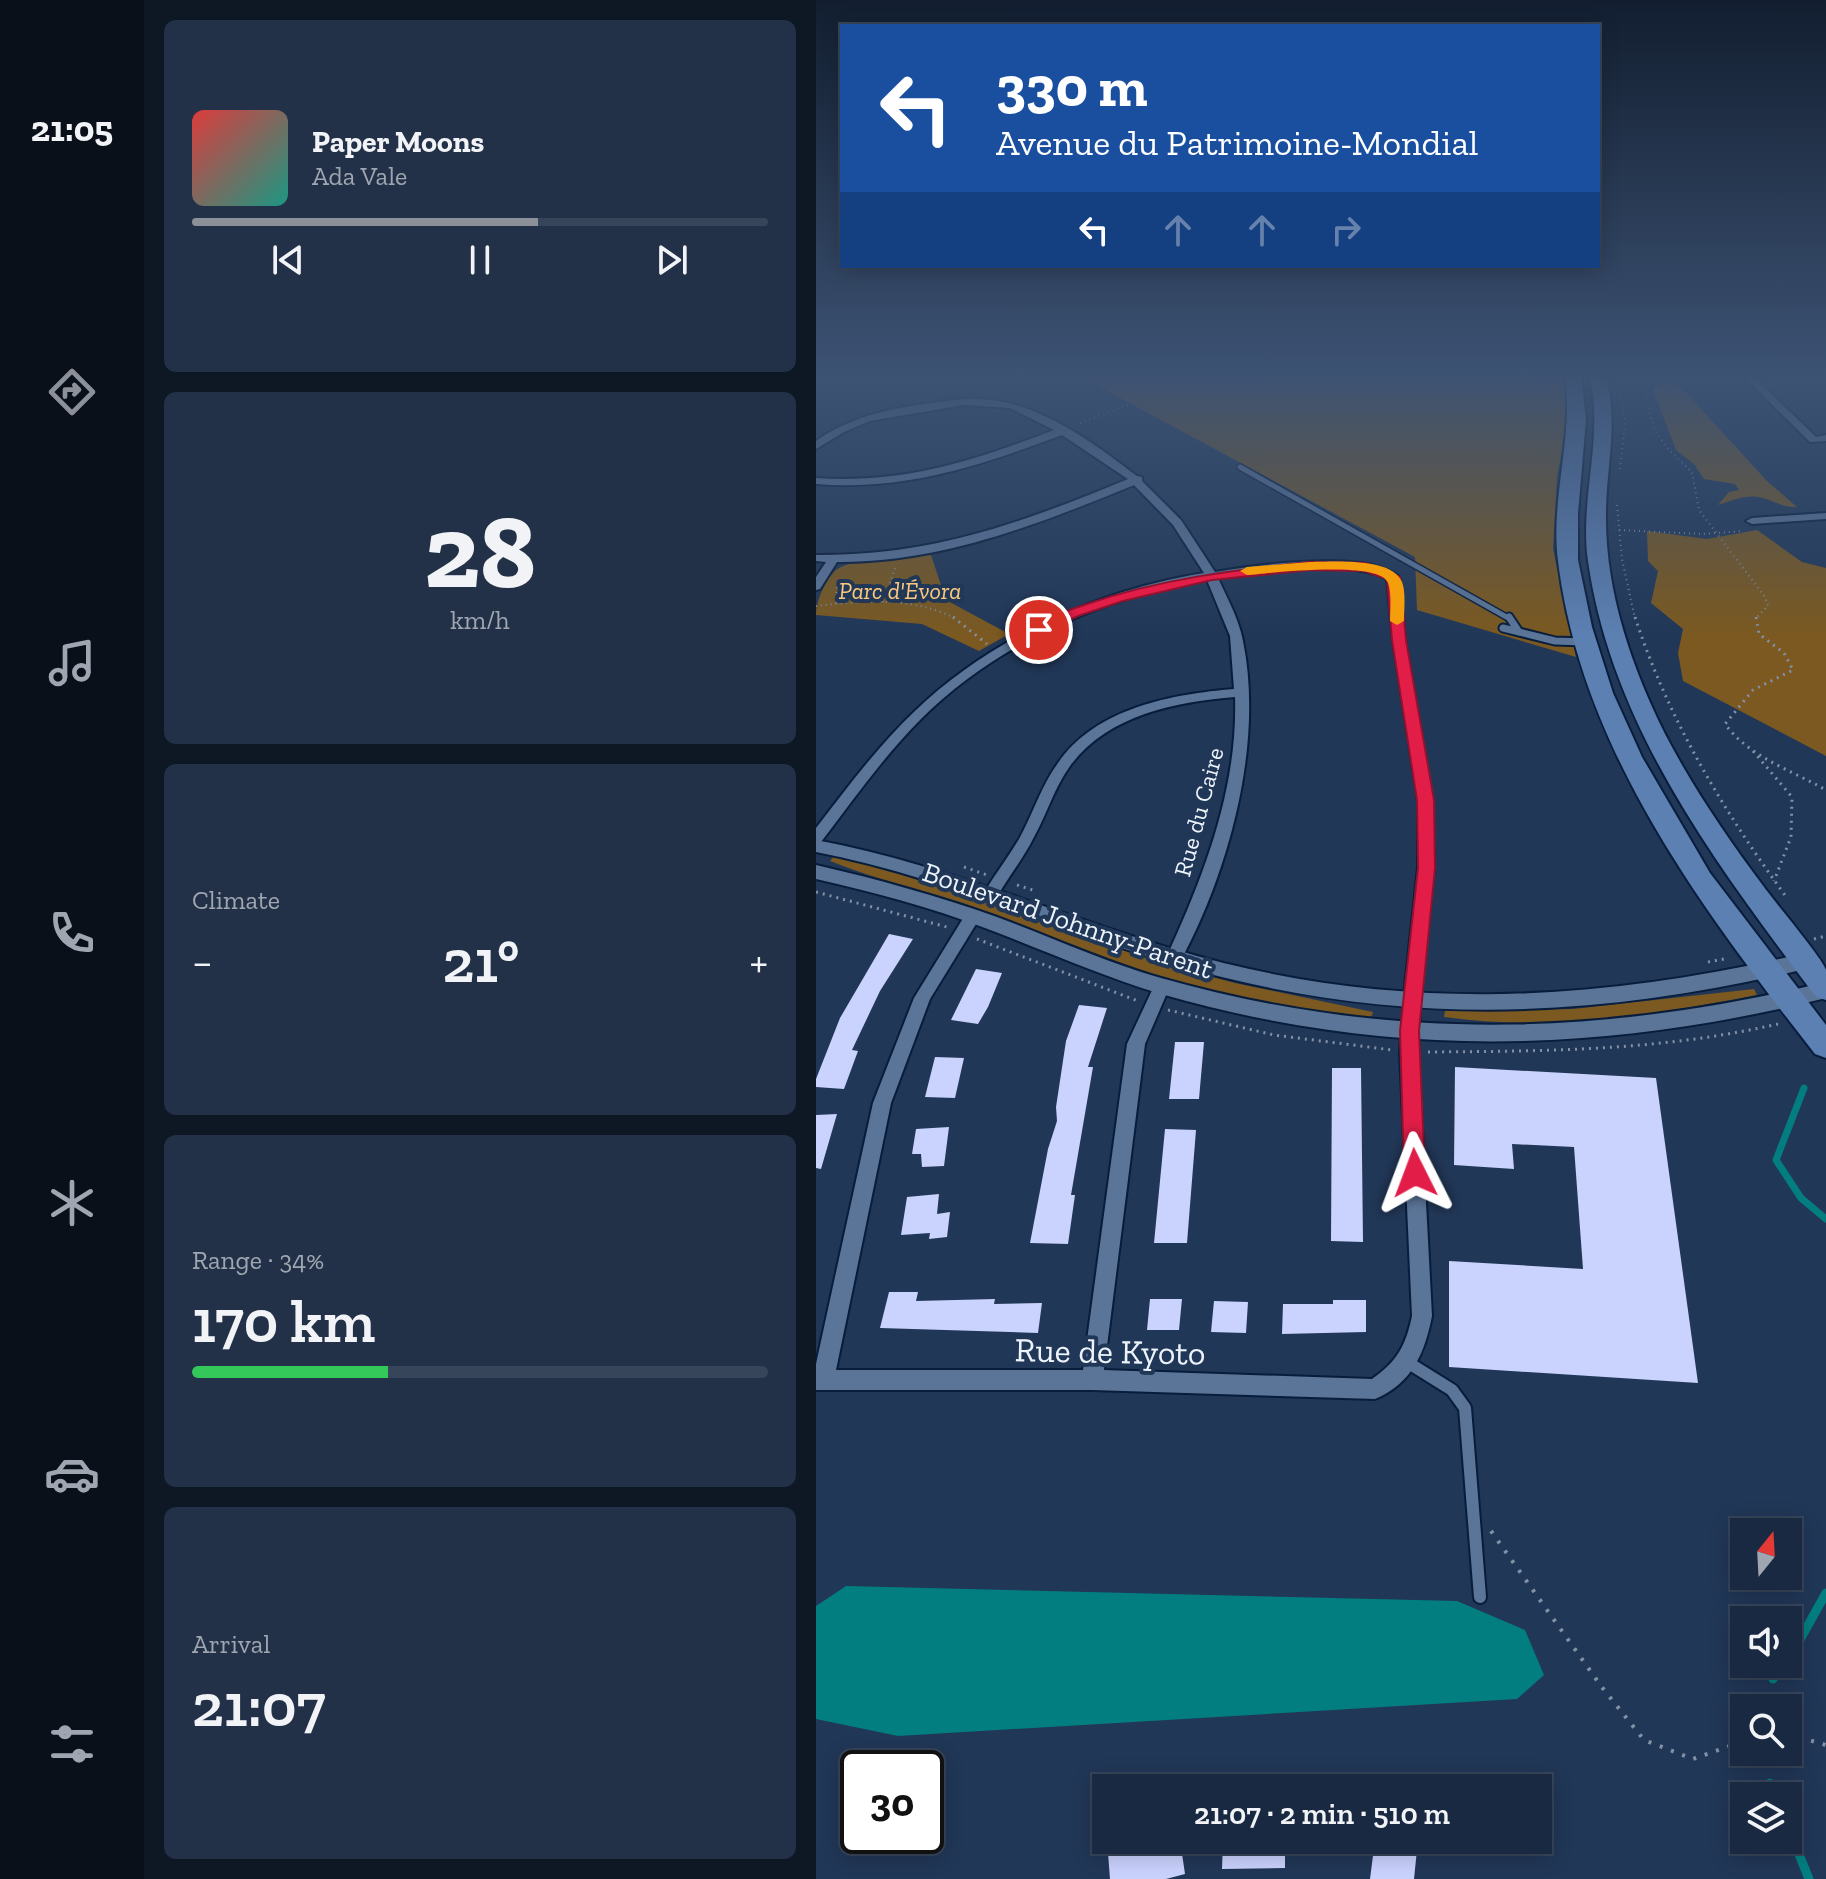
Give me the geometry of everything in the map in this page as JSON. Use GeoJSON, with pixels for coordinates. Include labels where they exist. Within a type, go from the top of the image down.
{"type":"FeatureCollection","features":[{"type":"Feature","properties":{"kind":"highway"},"geometry":{"type":"LineString","coordinates":[[1574,462],[1566,524],[1568,562],[1590,660],[1634,765],[1698,879],[1768,972],[1786,1011],[1826,1046]]}},
{"type":"Feature","properties":{"kind":"highway"},"geometry":{"type":"LineString","coordinates":[[1601,462],[1596,498],[1597,550],[1607,607],[1622,656],[1649,723],[1700,815],[1816,959],[1826,989]]}},
{"type":"Feature","properties":{"kind":"street"},"geometry":{"type":"LineString","coordinates":[[816,481],[866,485],[904,482],[977,462]]}},
{"type":"Feature","properties":{"kind":"street","name":"Rue du Caire"},"geometry":{"type":"LineString","coordinates":[[1114,462],[1138,479],[1181,525],[1212,576],[1236,636],[1243,730],[1236,784],[1214,866],[1174,958]]}},
{"type":"Feature","properties":{"kind":"street"},"geometry":{"type":"LineString","coordinates":[[816,558],[898,554],[962,543],[1034,523],[1138,479]]}},
{"type":"Feature","properties":{"kind":"street"},"geometry":{"type":"LineString","coordinates":[[1752,521],[1826,516]]}},
{"type":"Feature","properties":{"kind":"street"},"geometry":{"type":"LineString","coordinates":[[816,586],[833,559]]}},
{"type":"Feature","properties":{"kind":"street"},"geometry":{"type":"LineString","coordinates":[[816,838],[908,726],[933,701],[997,653],[1073,613],[1165,585],[1212,576],[1310,566],[1365,567],[1387,572],[1395,582],[1399,640],[1425,800],[1426,868],[1409,1031],[1422,1316],[1414,1353],[1403,1368]]}},
{"type":"Feature","properties":{"kind":"street"},"geometry":{"type":"LineString","coordinates":[[993,891],[1025,841],[1055,779],[1072,754],[1095,735],[1130,715],[1163,703],[1242,692]]}},
{"type":"Feature","properties":{"kind":"street","name":"Boulevard Johnny-Parent"},"geometry":{"type":"LineString","coordinates":[[816,846],[880,858],[993,891],[1095,932],[1174,958],[1268,981],[1412,1002],[1575,999],[1635,994],[1768,972],[1816,959]]}},
{"type":"Feature","properties":{"kind":"street","name":"Boulevard Johnny-Parent"},"geometry":{"type":"LineString","coordinates":[[816,872],[973,916],[1091,963],[1162,986],[1238,1006],[1409,1031],[1552,1032],[1786,1011],[1826,989]]}},
{"type":"Feature","properties":{"kind":"street"},"geometry":{"type":"LineString","coordinates":[[819,1380],[882,1103],[922,998],[973,916]]}},
{"type":"Feature","properties":{"kind":"street"},"geometry":{"type":"LineString","coordinates":[[1092,1380],[1136,1044],[1162,986]]}},
{"type":"Feature","properties":{"kind":"street","name":"Rue de Kyoto"},"geometry":{"type":"LineString","coordinates":[[819,1380],[1092,1380],[1342,1390],[1375,1389],[1403,1368]]}},
{"type":"Feature","properties":{"kind":"lane"},"geometry":{"type":"LineString","coordinates":[[1240,467],[1507,615],[1519,632]]}},
{"type":"Feature","properties":{"kind":"lane"},"geometry":{"type":"LineString","coordinates":[[1503,628],[1555,641],[1586,642]]}},
{"type":"Feature","properties":{"kind":"lane"},"geometry":{"type":"LineString","coordinates":[[1403,1368],[1452,1390],[1465,1408],[1480,1597]]}},
{"type":"Feature","properties":{"kind":"path"},"geometry":{"type":"LineString","coordinates":[[1619,478],[1621,462]]}},
{"type":"Feature","properties":{"kind":"path"},"geometry":{"type":"LineString","coordinates":[[1681,462],[1692,472],[1699,510],[1720,534],[1731,556],[1765,594],[1768,606],[1755,618],[1759,634],[1782,650],[1790,659],[1793,670],[1759,683],[1744,695],[1725,724],[1729,732],[1752,749],[1826,790]]}},
{"type":"Feature","properties":{"kind":"path"},"geometry":{"type":"LineString","coordinates":[[1617,503],[1629,602],[1669,708],[1714,793],[1788,899]]}},
{"type":"Feature","properties":{"kind":"path"},"geometry":{"type":"LineString","coordinates":[[1618,530],[1720,534],[1754,530],[1752,521]]}},
{"type":"Feature","properties":{"kind":"path"},"geometry":{"type":"LineString","coordinates":[[882,602],[898,554]]}},
{"type":"Feature","properties":{"kind":"path"},"geometry":{"type":"LineString","coordinates":[[836,603],[837,586]]}},
{"type":"Feature","properties":{"kind":"path"},"geometry":{"type":"LineString","coordinates":[[816,606],[882,602],[909,604],[948,615],[980,636],[989,647]]}},
{"type":"Feature","properties":{"kind":"path"},"geometry":{"type":"LineString","coordinates":[[1752,749],[1792,797],[1791,837],[1774,881]]}},
{"type":"Feature","properties":{"kind":"path"},"geometry":{"type":"LineString","coordinates":[[1769,1027],[1786,1011]]}},
{"type":"Feature","properties":{"kind":"path"},"geometry":{"type":"LineString","coordinates":[[1473,1505],[1601,1686],[1644,1740],[1693,1759],[1730,1746]]}},
{"type":"Feature","properties":{"kind":"path"},"geometry":{"type":"LineString","coordinates":[[1802,1738],[1826,1745]]}},
{"type":"Feature","properties":{"kind":"green space"},"geometry":{"type":"Polygon","coordinates":[[[1238,462],[1560,462],[1553,549],[1576,657],[1417,610],[1415,557],[1238,462]]]}},
{"type":"Feature","properties":{"kind":"green space"},"geometry":{"type":"Polygon","coordinates":[[[1691,462],[1749,462],[1797,507],[1753,497],[1718,505],[1729,492],[1739,490],[1735,484],[1704,479],[1691,462]]]}},
{"type":"Feature","properties":{"kind":"green space"},"geometry":{"type":"Polygon","coordinates":[[[1757,530],[1802,562],[1826,568],[1826,756],[1683,681],[1678,653],[1683,629],[1651,603],[1658,571],[1648,561],[1647,531],[1707,539],[1757,530]]]}},
{"type":"Feature","properties":{"kind":"green space","name":"Parc d'Évora"},"geometry":{"type":"Polygon","coordinates":[[[931,555],[946,600],[1009,634],[979,651],[922,624],[816,615],[825,585],[832,574],[843,566],[931,555]]]}},
{"type":"Feature","properties":{"kind":"green space"},"geometry":{"type":"Polygon","coordinates":[[[834,856],[938,882],[1162,963],[1235,983],[1373,1012],[1371,1018],[1309,1009],[1248,998],[1158,975],[1109,960],[980,909],[830,861],[834,856]]]}},
{"type":"Feature","properties":{"kind":"green space"},"geometry":{"type":"Polygon","coordinates":[[[1754,989],[1757,995],[1601,1019],[1523,1023],[1444,1017],[1445,1011],[1573,1009],[1754,989]]]}},
{"type":"Feature","properties":{"kind":"shaded area"},"geometry":{"type":"Polygon","coordinates":[[[846,1586],[1457,1601],[1525,1630],[1544,1675],[1517,1699],[898,1736],[816,1719],[816,1606],[846,1586]]]}},
{"type":"Feature","properties":{"kind":"building"},"geometry":{"type":"Polygon","coordinates":[[[889,934],[913,939],[880,991],[852,1050],[858,1051],[844,1089],[816,1087],[816,1079],[840,1018],[889,934]]]}},
{"type":"Feature","properties":{"kind":"building"},"geometry":{"type":"Polygon","coordinates":[[[976,969],[1002,973],[988,1007],[978,1024],[951,1020],[976,969]]]}},
{"type":"Feature","properties":{"kind":"building"},"geometry":{"type":"Polygon","coordinates":[[[1079,1005],[1107,1008],[1088,1067],[1093,1067],[1071,1195],[1075,1195],[1068,1244],[1030,1243],[1048,1149],[1057,1121],[1056,1107],[1066,1041],[1079,1005]]]}},
{"type":"Feature","properties":{"kind":"building"},"geometry":{"type":"Polygon","coordinates":[[[1175,1042],[1204,1042],[1199,1099],[1169,1099],[1175,1042]]]}},
{"type":"Feature","properties":{"kind":"building"},"geometry":{"type":"Polygon","coordinates":[[[935,1057],[964,1058],[955,1098],[925,1097],[935,1057]]]}},
{"type":"Feature","properties":{"kind":"building"},"geometry":{"type":"Polygon","coordinates":[[[1455,1067],[1656,1078],[1698,1383],[1449,1367],[1449,1261],[1583,1269],[1574,1147],[1512,1144],[1514,1169],[1454,1165],[1455,1067]]]}},
{"type":"Feature","properties":{"kind":"building"},"geometry":{"type":"Polygon","coordinates":[[[1332,1068],[1361,1068],[1363,1242],[1331,1241],[1332,1068]]]}},
{"type":"Feature","properties":{"kind":"building"},"geometry":{"type":"Polygon","coordinates":[[[837,1114],[821,1169],[816,1168],[816,1115],[837,1114]]]}},
{"type":"Feature","properties":{"kind":"building"},"geometry":{"type":"Polygon","coordinates":[[[949,1127],[944,1166],[922,1167],[921,1154],[912,1154],[916,1129],[949,1127]]]}},
{"type":"Feature","properties":{"kind":"building"},"geometry":{"type":"Polygon","coordinates":[[[1165,1129],[1196,1130],[1187,1243],[1154,1243],[1165,1129]]]}},
{"type":"Feature","properties":{"kind":"building"},"geometry":{"type":"Polygon","coordinates":[[[939,1194],[937,1214],[950,1212],[947,1237],[929,1239],[930,1233],[901,1235],[907,1197],[939,1194]]]}},
{"type":"Feature","properties":{"kind":"building"},"geometry":{"type":"Polygon","coordinates":[[[889,1292],[918,1292],[916,1301],[995,1299],[994,1304],[1042,1303],[1038,1333],[880,1328],[889,1292]]]}},
{"type":"Feature","properties":{"kind":"building"},"geometry":{"type":"Polygon","coordinates":[[[1150,1299],[1182,1299],[1179,1330],[1147,1330],[1150,1299]]]}},
{"type":"Feature","properties":{"kind":"building"},"geometry":{"type":"Polygon","coordinates":[[[1333,1300],[1366,1300],[1366,1332],[1282,1334],[1283,1304],[1333,1304],[1333,1300]]]}},
{"type":"Feature","properties":{"kind":"building"},"geometry":{"type":"Polygon","coordinates":[[[1214,1301],[1248,1302],[1246,1333],[1211,1332],[1214,1301]]]}},
{"type":"Feature","properties":{"kind":"building"},"geometry":{"type":"Polygon","coordinates":[[[1108,1854],[1182,1854],[1185,1874],[1166,1879],[1110,1879],[1108,1854]]]}},
{"type":"Feature","properties":{"kind":"building"},"geometry":{"type":"Polygon","coordinates":[[[1223,1854],[1285,1854],[1285,1868],[1222,1869],[1223,1854]]]}},
{"type":"Feature","properties":{"kind":"building"},"geometry":{"type":"Polygon","coordinates":[[[1373,1854],[1417,1854],[1414,1879],[1370,1879],[1373,1854]]]}},
{"type":"Feature","properties":{"kind":"waterway"},"geometry":{"type":"LineString","coordinates":[[1804,1088],[1776,1160],[1801,1198],[1826,1219]]}},
{"type":"Feature","properties":{"kind":"waterway"},"geometry":{"type":"LineString","coordinates":[[1802,1636],[1826,1593]]}},
{"type":"Feature","properties":{"kind":"waterway"},"geometry":{"type":"LineString","coordinates":[[1799,1854],[1809,1879]]}},
{"type":"Feature","properties":{"kind":"slow traffic"},"geometry":{"type":"LineString","coordinates":[[1247,571],[1310,566],[1365,567],[1387,572],[1395,582],[1397,621]]}},
{"type":"Feature","properties":{"kind":"route"},"geometry":{"type":"LineString","coordinates":[[1039,630],[1073,613],[1119,598],[1212,576],[1310,566],[1365,567],[1387,572],[1393,577],[1399,640],[1425,800],[1426,868],[1409,1031],[1415,1173]]}}]}
